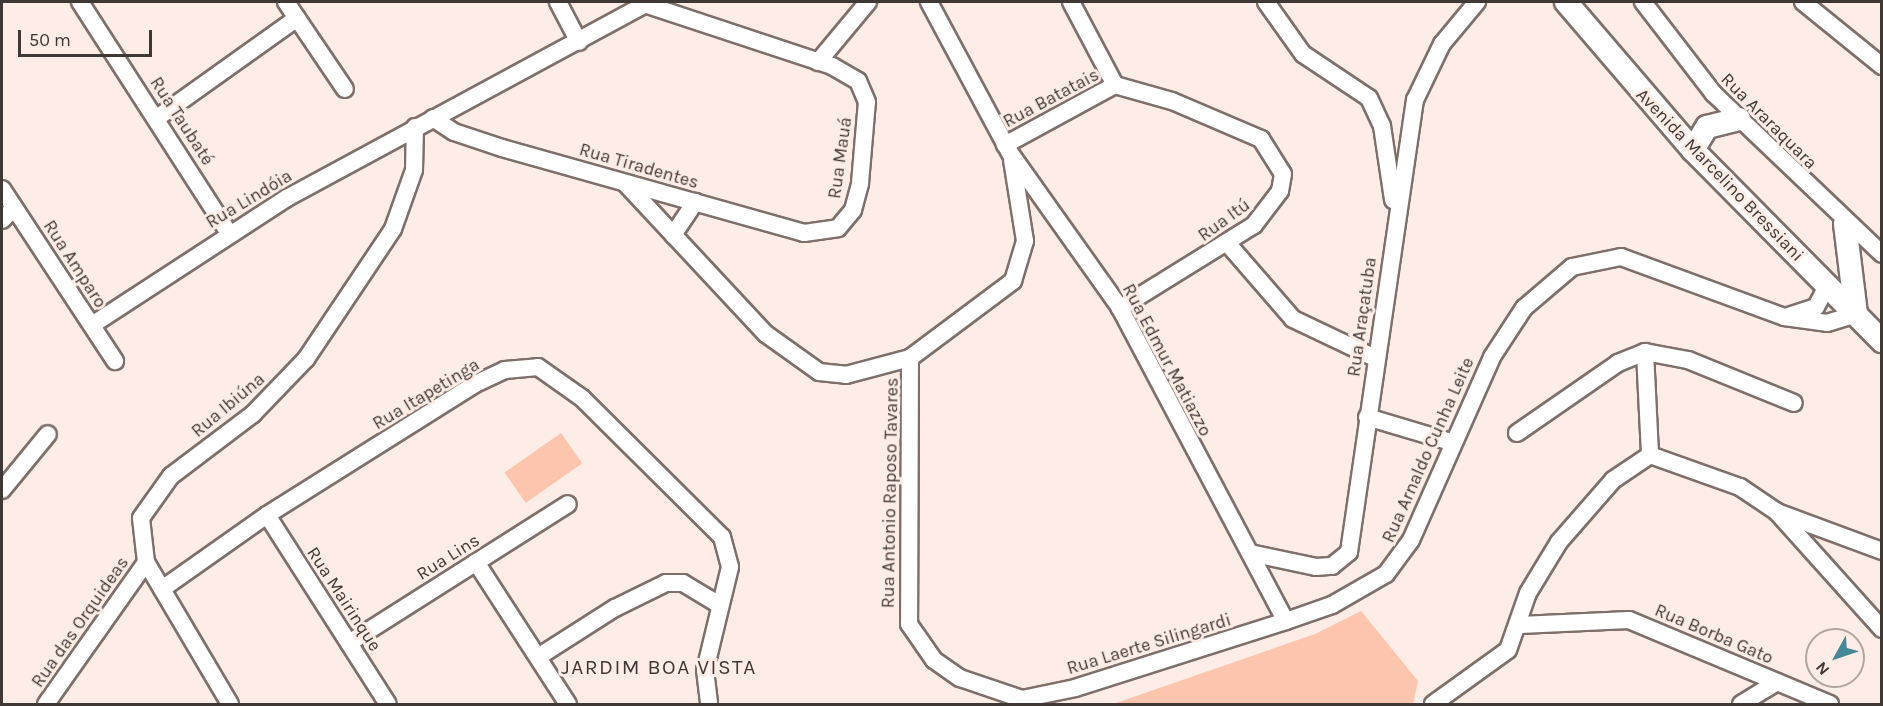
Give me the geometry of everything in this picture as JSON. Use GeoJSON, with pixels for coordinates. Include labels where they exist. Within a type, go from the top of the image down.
{"type":"FeatureCollection","features":[{"type":"Feature","properties":{"kind":"street","name":"Rua Taubaté"},"geometry":{"type":"LineString","coordinates":[[80,2],[230,233]]}},
{"type":"Feature","properties":{"kind":"street"},"geometry":{"type":"LineString","coordinates":[[286,2],[345,89]]}},
{"type":"Feature","properties":{"kind":"street"},"geometry":{"type":"LineString","coordinates":[[558,2],[579,42]]}},
{"type":"Feature","properties":{"kind":"street"},"geometry":{"type":"LineString","coordinates":[[647,3],[818,62],[868,2]]}},
{"type":"Feature","properties":{"kind":"street","name":"Rua Edmur Matiazzo"},"geometry":{"type":"LineString","coordinates":[[929,2],[1008,149],[1120,308],[1286,621]]}},
{"type":"Feature","properties":{"kind":"street"},"geometry":{"type":"LineString","coordinates":[[1071,2],[1115,85]]}},
{"type":"Feature","properties":{"kind":"street"},"geometry":{"type":"LineString","coordinates":[[1266,2],[1302,54],[1369,98],[1382,126],[1396,212]]}},
{"type":"Feature","properties":{"kind":"street","name":"Rua Araçatuba"},"geometry":{"type":"LineString","coordinates":[[1250,554],[1316,567],[1332,566],[1349,552],[1396,212],[1418,91],[1442,44],[1477,2]]}},
{"type":"Feature","properties":{"kind":"street","name":"Avenida Marcelino Bressiani"},"geometry":{"type":"LineString","coordinates":[[1566,2],[1693,150],[1881,341]]}},
{"type":"Feature","properties":{"kind":"street","name":"Rua Araraquara"},"geometry":{"type":"LineString","coordinates":[[1643,2],[1677,52],[1739,119],[1845,224],[1881,254]]}},
{"type":"Feature","properties":{"kind":"street"},"geometry":{"type":"LineString","coordinates":[[1803,2],[1881,66]]}},
{"type":"Feature","properties":{"kind":"street","name":"Rua Lindóia"},"geometry":{"type":"LineString","coordinates":[[92,325],[230,233],[416,127],[579,42],[647,3]]}},
{"type":"Feature","properties":{"kind":"street"},"geometry":{"type":"LineString","coordinates":[[157,118],[297,18]]}},
{"type":"Feature","properties":{"kind":"street","name":"Rua Mauá"},"geometry":{"type":"LineString","coordinates":[[818,62],[848,74],[864,89],[860,183],[853,210],[838,228]]}},
{"type":"Feature","properties":{"kind":"street","name":"Rua Batatais"},"geometry":{"type":"LineString","coordinates":[[1008,149],[1115,85]]}},
{"type":"Feature","properties":{"kind":"street","name":"Rua Itú"},"geometry":{"type":"LineString","coordinates":[[1115,85],[1234,126],[1272,150],[1283,174],[1280,191],[1268,212],[1228,244],[1120,308]]}},
{"type":"Feature","properties":{"kind":"street","name":"Rua Tiradentes"},"geometry":{"type":"LineString","coordinates":[[433,118],[454,132],[804,233],[838,228]]}},
{"type":"Feature","properties":{"kind":"street"},"geometry":{"type":"LineString","coordinates":[[1693,150],[1707,127],[1739,119]]}},
{"type":"Feature","properties":{"kind":"street","name":"Rua Ibiúna"},"geometry":{"type":"LineString","coordinates":[[230,705],[146,562],[141,518],[150,499],[277,391],[306,359],[393,229],[414,170],[416,127]]}},
{"type":"Feature","properties":{"kind":"street"},"geometry":{"type":"LineString","coordinates":[[624,182],[766,334],[819,372],[876,371],[910,358],[1000,295],[1022,263],[1025,241],[1008,149]]}},
{"type":"Feature","properties":{"kind":"street","name":"Rua Amparo"},"geometry":{"type":"LineString","coordinates":[[2,189],[115,361]]}},
{"type":"Feature","properties":{"kind":"street"},"geometry":{"type":"LineString","coordinates":[[673,235],[695,202]]}},
{"type":"Feature","properties":{"kind":"street"},"geometry":{"type":"LineString","coordinates":[[2,220],[14,208]]}},
{"type":"Feature","properties":{"kind":"street"},"geometry":{"type":"LineString","coordinates":[[1845,224],[1856,314]]}},
{"type":"Feature","properties":{"kind":"street"},"geometry":{"type":"LineString","coordinates":[[1228,244],[1293,319],[1375,358]]}},
{"type":"Feature","properties":{"kind":"street","name":"Rua Arnaldo Cunha Leite"},"geometry":{"type":"LineString","coordinates":[[1286,621],[1363,590],[1399,561],[1451,442],[1492,357],[1524,308],[1572,267],[1621,257],[1784,317],[1827,323],[1856,314]]}},
{"type":"Feature","properties":{"kind":"street"},"geometry":{"type":"LineString","coordinates":[[1784,317],[1816,307],[1827,286]]}},
{"type":"Feature","properties":{"kind":"street"},"geometry":{"type":"LineString","coordinates":[[1517,433],[1618,363],[1645,352],[1688,360],[1794,404]]}},
{"type":"Feature","properties":{"kind":"street"},"geometry":{"type":"LineString","coordinates":[[1645,352],[1650,455]]}},
{"type":"Feature","properties":{"kind":"street","name":"Rua Antonio Raposo Tavares"},"geometry":{"type":"LineString","coordinates":[[910,358],[909,624],[934,660],[960,678],[1023,702]]}},
{"type":"Feature","properties":{"kind":"street","name":"Rua Itapetinga"},"geometry":{"type":"LineString","coordinates":[[162,589],[267,515],[475,384],[526,365],[553,375],[582,398],[705,515],[729,554],[705,670],[710,705]]}},
{"type":"Feature","properties":{"kind":"street"},"geometry":{"type":"LineString","coordinates":[[1367,417],[1451,442]]}},
{"type":"Feature","properties":{"kind":"street"},"geometry":{"type":"LineString","coordinates":[[2,490],[48,434]]}},
{"type":"Feature","properties":{"kind":"street"},"geometry":{"type":"LineString","coordinates":[[1650,455],[1740,487],[1777,512],[1881,551]]}},
{"type":"Feature","properties":{"kind":"street"},"geometry":{"type":"LineString","coordinates":[[1433,704],[1498,659],[1520,625],[1538,573],[1581,514],[1613,480],[1650,455]]}},
{"type":"Feature","properties":{"kind":"street","name":"Rua Lins"},"geometry":{"type":"LineString","coordinates":[[348,643],[568,504]]}},
{"type":"Feature","properties":{"kind":"street"},"geometry":{"type":"LineString","coordinates":[[1777,512],[1881,629]]}},
{"type":"Feature","properties":{"kind":"street","name":"Rua Mairinque"},"geometry":{"type":"LineString","coordinates":[[267,515],[388,705]]}},
{"type":"Feature","properties":{"kind":"street","name":"Rua das Orquideas"},"geometry":{"type":"LineString","coordinates":[[46,705],[146,562]]}},
{"type":"Feature","properties":{"kind":"street"},"geometry":{"type":"LineString","coordinates":[[476,562],[568,705]]}},
{"type":"Feature","properties":{"kind":"street"},"geometry":{"type":"LineString","coordinates":[[538,657],[631,598],[666,583],[683,583],[718,604]]}},
{"type":"Feature","properties":{"kind":"street","name":"Rua Borba Gato"},"geometry":{"type":"LineString","coordinates":[[1520,625],[1629,620],[1828,704]]}},
{"type":"Feature","properties":{"kind":"street","name":"Rua Laerte Silingardi"},"geometry":{"type":"LineString","coordinates":[[1023,702],[1075,688],[1286,621]]}},
{"type":"Feature","properties":{"kind":"street"},"geometry":{"type":"LineString","coordinates":[[1741,705],[1777,682]]}},
{"type":"Feature","properties":{"kind":"shaded area"},"geometry":{"type":"Polygon","coordinates":[[[561,433],[582,463],[526,503],[504,473],[561,433]]]}},
{"type":"Feature","properties":{"kind":"shaded area"},"geometry":{"type":"Polygon","coordinates":[[[1361,611],[1418,681],[1413,704],[1113,704],[1315,634],[1361,611]]]}},
{"type":"Feature","properties":{"kind":"district","name":"JARDIM BOA VISTA"},"geometry":{"type":"Point","coordinates":[659,667]}}]}
